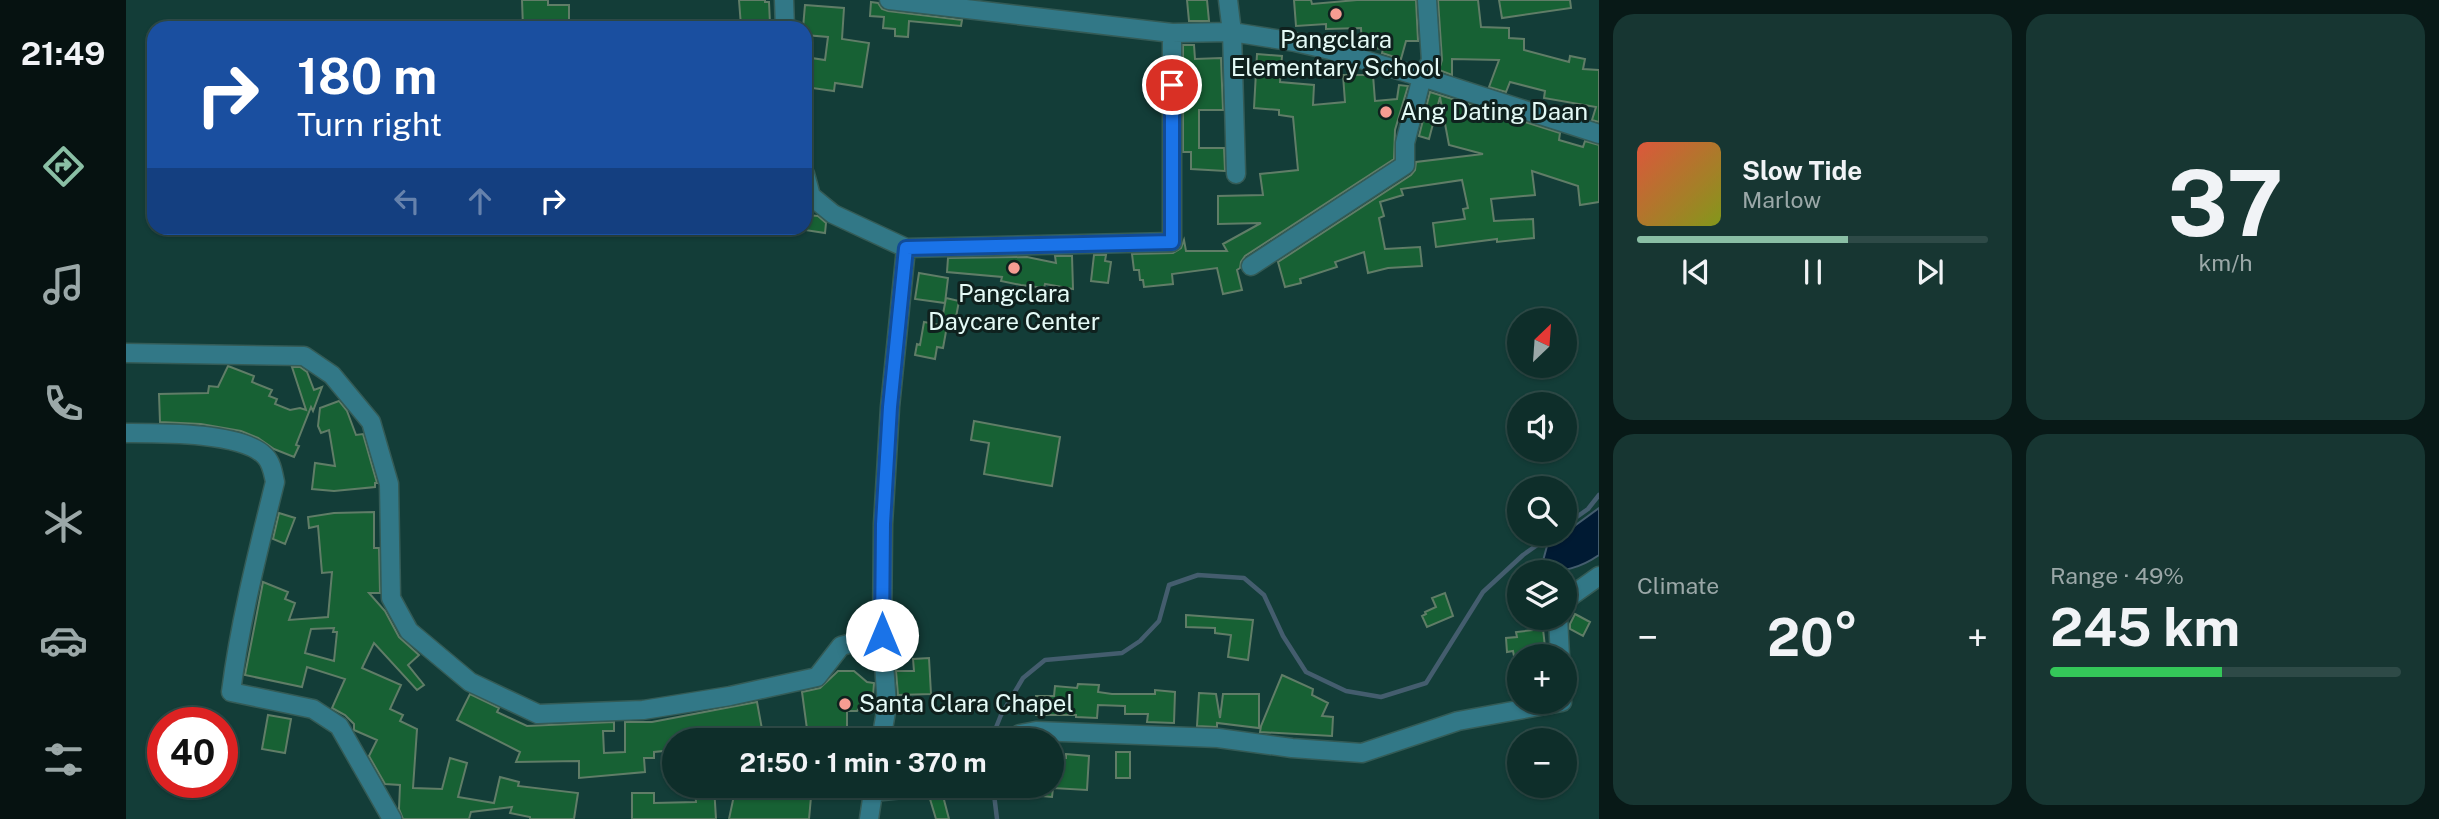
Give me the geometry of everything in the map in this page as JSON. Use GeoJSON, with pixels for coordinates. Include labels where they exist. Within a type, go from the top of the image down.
{"type":"FeatureCollection","features":[{"type":"Feature","properties":{"kind":"street"},"geometry":{"type":"LineString","coordinates":[[784,0],[785,21]]}},
{"type":"Feature","properties":{"kind":"street"},"geometry":{"type":"LineString","coordinates":[[889,0],[1172,33],[1232,32],[1330,50],[1599,134]]}},
{"type":"Feature","properties":{"kind":"street"},"geometry":{"type":"LineString","coordinates":[[1228,0],[1232,32],[1236,174]]}},
{"type":"Feature","properties":{"kind":"street"},"geometry":{"type":"LineString","coordinates":[[1251,267],[1405,165],[1405,143],[1422,77],[1431,61],[1427,0]]}},
{"type":"Feature","properties":{"kind":"street"},"geometry":{"type":"LineString","coordinates":[[812,197],[832,214],[906,248],[1172,242],[1172,33]]}},
{"type":"Feature","properties":{"kind":"street"},"geometry":{"type":"LineString","coordinates":[[883,728],[887,706],[882,635],[883,524],[889,420],[906,248]]}},
{"type":"Feature","properties":{"kind":"street"},"geometry":{"type":"LineString","coordinates":[[126,353],[304,356],[332,375],[371,422],[389,484],[391,598],[409,631],[470,682],[538,714],[643,710],[730,696],[817,677],[841,646],[882,635]]}},
{"type":"Feature","properties":{"kind":"street"},"geometry":{"type":"LineString","coordinates":[[126,433],[170,433],[233,440],[256,449],[266,457],[275,482],[242,625],[231,692],[313,709],[339,726],[392,819]]}},
{"type":"Feature","properties":{"kind":"street"},"geometry":{"type":"LineString","coordinates":[[1577,592],[1599,576]]}},
{"type":"Feature","properties":{"kind":"street"},"geometry":{"type":"LineString","coordinates":[[1064,732],[1218,738],[1292,748],[1362,753],[1458,721],[1507,712]]}},
{"type":"Feature","properties":{"kind":"street"},"geometry":{"type":"LineString","coordinates":[[869,819],[872,798]]}},
{"type":"Feature","properties":{"kind":"water"},"geometry":{"type":"Polygon","coordinates":[[[1599,508],[1599,555],[1577,566],[1577,560],[1543,560],[1547,546],[1577,546],[1577,524],[1599,508]]]}},
{"type":"Feature","properties":{"kind":"building"},"geometry":{"type":"Polygon","coordinates":[[[522,0],[548,0],[548,5],[569,5],[569,21],[523,21],[522,0]]]}},
{"type":"Feature","properties":{"kind":"building"},"geometry":{"type":"Polygon","coordinates":[[[739,0],[769,2],[770,21],[741,21],[739,0]]]}},
{"type":"Feature","properties":{"kind":"building"},"geometry":{"type":"Polygon","coordinates":[[[1187,0],[1207,0],[1209,21],[1189,21],[1187,0]]]}},
{"type":"Feature","properties":{"kind":"building"},"geometry":{"type":"Polygon","coordinates":[[[1294,0],[1311,0],[1312,4],[1357,0],[1416,0],[1418,41],[1406,41],[1401,59],[1382,53],[1383,49],[1362,47],[1361,28],[1326,29],[1326,24],[1296,26],[1294,0]]]}},
{"type":"Feature","properties":{"kind":"building"},"geometry":{"type":"Polygon","coordinates":[[[1438,0],[1478,0],[1481,27],[1509,28],[1509,38],[1524,39],[1524,50],[1569,62],[1570,56],[1585,59],[1583,69],[1599,70],[1599,122],[1592,120],[1596,107],[1544,98],[1545,91],[1510,82],[1506,92],[1489,87],[1499,60],[1452,59],[1452,75],[1439,70],[1442,60],[1438,0]]]}},
{"type":"Feature","properties":{"kind":"building"},"geometry":{"type":"Polygon","coordinates":[[[1499,0],[1570,0],[1571,8],[1502,18],[1499,0]]]}},
{"type":"Feature","properties":{"kind":"building"},"geometry":{"type":"Polygon","coordinates":[[[871,2],[878,3],[882,9],[888,11],[962,20],[961,26],[909,21],[908,37],[895,36],[895,29],[883,28],[884,17],[870,16],[871,2]]]}},
{"type":"Feature","properties":{"kind":"building"},"geometry":{"type":"Polygon","coordinates":[[[805,5],[844,8],[842,39],[869,43],[862,87],[835,83],[834,91],[812,88],[812,58],[825,60],[828,37],[812,36],[812,21],[804,21],[805,5]]]}},
{"type":"Feature","properties":{"kind":"building"},"geometry":{"type":"Polygon","coordinates":[[[1183,45],[1194,45],[1195,59],[1221,58],[1223,110],[1199,110],[1199,148],[1224,148],[1225,171],[1191,169],[1191,152],[1183,152],[1183,45]]]}},
{"type":"Feature","properties":{"kind":"building"},"geometry":{"type":"Polygon","coordinates":[[[1257,54],[1282,56],[1280,82],[1314,85],[1313,105],[1345,102],[1343,75],[1373,75],[1375,101],[1397,99],[1399,85],[1408,86],[1395,130],[1394,159],[1245,256],[1237,270],[1242,290],[1223,294],[1217,268],[1172,274],[1173,284],[1144,287],[1139,270],[1134,270],[1132,254],[1173,253],[1181,248],[1184,240],[1186,251],[1227,251],[1223,244],[1261,223],[1218,224],[1218,196],[1263,195],[1260,174],[1298,170],[1293,117],[1279,115],[1279,110],[1254,108],[1257,54]]]}},
{"type":"Feature","properties":{"kind":"building"},"geometry":{"type":"Polygon","coordinates":[[[1430,92],[1560,133],[1559,140],[1583,147],[1585,141],[1599,145],[1599,202],[1580,205],[1578,186],[1532,171],[1535,195],[1491,199],[1494,221],[1533,219],[1534,238],[1497,242],[1497,239],[1436,247],[1433,223],[1465,219],[1463,209],[1468,208],[1462,180],[1401,189],[1403,195],[1380,202],[1384,216],[1379,218],[1385,249],[1420,247],[1422,266],[1388,268],[1368,273],[1364,252],[1335,262],[1337,267],[1300,279],[1301,283],[1285,287],[1278,262],[1411,175],[1416,162],[1483,154],[1449,145],[1440,97],[1429,139],[1419,136],[1430,92]]]}},
{"type":"Feature","properties":{"kind":"building"},"geometry":{"type":"Polygon","coordinates":[[[812,215],[818,216],[826,223],[825,233],[812,231],[812,215]]]}},
{"type":"Feature","properties":{"kind":"building"},"geometry":{"type":"Polygon","coordinates":[[[1094,255],[1106,255],[1105,261],[1111,262],[1108,283],[1091,281],[1094,255]]]}},
{"type":"Feature","properties":{"kind":"building"},"geometry":{"type":"Polygon","coordinates":[[[1055,256],[1072,256],[1073,289],[1045,284],[1044,288],[1021,285],[1001,281],[1002,277],[947,272],[948,258],[1027,257],[1056,263],[1055,256]]]}},
{"type":"Feature","properties":{"kind":"building"},"geometry":{"type":"Polygon","coordinates":[[[919,273],[948,278],[945,303],[915,299],[919,273]]]}},
{"type":"Feature","properties":{"kind":"building"},"geometry":{"type":"Polygon","coordinates":[[[946,298],[959,301],[954,328],[941,325],[946,298]]]}},
{"type":"Feature","properties":{"kind":"building"},"geometry":{"type":"Polygon","coordinates":[[[924,322],[947,326],[943,348],[937,347],[935,359],[915,355],[917,344],[920,345],[924,322]]]}},
{"type":"Feature","properties":{"kind":"building"},"geometry":{"type":"Polygon","coordinates":[[[228,366],[254,376],[252,382],[272,390],[269,396],[277,399],[275,404],[290,410],[306,410],[292,367],[300,367],[307,372],[314,390],[322,387],[313,411],[311,407],[294,457],[241,431],[201,424],[160,422],[159,394],[208,393],[209,386],[218,387],[228,366]]]}},
{"type":"Feature","properties":{"kind":"building"},"geometry":{"type":"Polygon","coordinates":[[[339,401],[347,411],[356,435],[363,434],[377,483],[375,487],[334,491],[312,489],[315,463],[335,466],[329,430],[321,433],[318,426],[320,408],[339,401]]]}},
{"type":"Feature","properties":{"kind":"building"},"geometry":{"type":"Polygon","coordinates":[[[974,421],[1060,437],[1052,486],[984,474],[989,443],[971,440],[974,421]]]}},
{"type":"Feature","properties":{"kind":"building"},"geometry":{"type":"Polygon","coordinates":[[[374,512],[374,548],[379,548],[380,593],[369,593],[385,611],[399,637],[419,655],[408,665],[424,685],[417,690],[374,643],[362,668],[401,685],[390,709],[403,715],[400,721],[417,729],[413,788],[442,789],[450,758],[467,763],[458,797],[494,803],[500,777],[519,782],[518,786],[578,793],[574,819],[530,819],[510,813],[512,807],[471,812],[469,819],[403,819],[399,809],[400,785],[385,784],[369,756],[377,740],[354,730],[354,724],[345,715],[332,708],[345,679],[307,667],[302,687],[245,675],[263,582],[288,592],[285,599],[295,603],[289,620],[328,617],[332,572],[322,573],[318,526],[309,528],[308,517],[374,512]],[[334,628],[311,629],[305,653],[334,661],[337,632],[333,632],[334,628]]]}},
{"type":"Feature","properties":{"kind":"building"},"geometry":{"type":"Polygon","coordinates":[[[279,513],[295,518],[285,544],[273,539],[279,513]]]}},
{"type":"Feature","properties":{"kind":"building"},"geometry":{"type":"Polygon","coordinates":[[[1445,593],[1453,616],[1427,627],[1422,616],[1436,607],[1432,598],[1445,593]]]}},
{"type":"Feature","properties":{"kind":"building"},"geometry":{"type":"Polygon","coordinates":[[[1186,615],[1253,620],[1248,660],[1228,657],[1231,635],[1215,633],[1215,628],[1186,627],[1186,615]]]}},
{"type":"Feature","properties":{"kind":"building"},"geometry":{"type":"Polygon","coordinates":[[[1577,615],[1590,622],[1583,636],[1572,630],[1577,630],[1577,615]]]}},
{"type":"Feature","properties":{"kind":"building"},"geometry":{"type":"Polygon","coordinates":[[[1543,630],[1545,644],[1507,644],[1507,652],[1506,638],[1517,637],[1516,632],[1543,630]]]}},
{"type":"Feature","properties":{"kind":"building"},"geometry":{"type":"Polygon","coordinates":[[[929,658],[931,694],[898,695],[896,671],[914,671],[913,659],[929,658]]]}},
{"type":"Feature","properties":{"kind":"building","name":"Santa Clara Chapel"},"geometry":{"type":"Polygon","coordinates":[[[838,671],[854,671],[867,682],[874,683],[873,697],[867,697],[857,711],[847,711],[847,728],[807,728],[802,692],[820,688],[838,671]]]}},
{"type":"Feature","properties":{"kind":"building"},"geometry":{"type":"Polygon","coordinates":[[[1282,675],[1313,689],[1312,695],[1328,703],[1322,716],[1333,717],[1332,736],[1260,732],[1282,675]]]}},
{"type":"Feature","properties":{"kind":"building"},"geometry":{"type":"Polygon","coordinates":[[[1078,684],[1099,685],[1098,692],[1112,694],[1155,694],[1155,690],[1175,692],[1174,723],[1147,722],[1148,714],[1125,714],[1125,706],[1098,705],[1097,718],[1036,715],[1036,696],[1054,696],[1055,686],[1077,688],[1078,684]]]}},
{"type":"Feature","properties":{"kind":"building"},"geometry":{"type":"Polygon","coordinates":[[[1199,693],[1216,694],[1220,718],[1223,694],[1259,694],[1259,728],[1217,723],[1217,727],[1197,726],[1199,693]]]}},
{"type":"Feature","properties":{"kind":"building"},"geometry":{"type":"Polygon","coordinates":[[[470,694],[499,708],[497,712],[527,726],[614,722],[614,731],[603,731],[604,753],[625,752],[625,722],[652,722],[757,702],[762,728],[662,728],[662,751],[654,752],[654,758],[644,758],[645,772],[579,778],[579,761],[516,762],[520,752],[457,720],[470,694]]]}},
{"type":"Feature","properties":{"kind":"building"},"geometry":{"type":"Polygon","coordinates":[[[268,715],[291,719],[285,753],[262,749],[268,715]]]}},
{"type":"Feature","properties":{"kind":"building"},"geometry":{"type":"Polygon","coordinates":[[[1116,752],[1130,752],[1130,778],[1116,778],[1116,752]]]}},
{"type":"Feature","properties":{"kind":"building"},"geometry":{"type":"Polygon","coordinates":[[[1066,754],[1089,756],[1087,790],[1064,789],[1066,754]]]}},
{"type":"Feature","properties":{"kind":"building"},"geometry":{"type":"Polygon","coordinates":[[[632,793],[654,793],[654,803],[696,802],[696,798],[715,798],[716,819],[632,819],[632,793]]]}},
{"type":"Feature","properties":{"kind":"building"},"geometry":{"type":"Polygon","coordinates":[[[733,798],[811,798],[809,819],[729,819],[733,798]]]}},
{"type":"Feature","properties":{"kind":"building"},"geometry":{"type":"Polygon","coordinates":[[[944,798],[949,819],[936,819],[930,799],[944,798]]]}},
{"type":"Feature","properties":{"kind":"waterway"},"geometry":{"type":"LineString","coordinates":[[1577,517],[1588,509],[1599,495]]}},
{"type":"Feature","properties":{"kind":"waterway"},"geometry":{"type":"LineString","coordinates":[[996,728],[1023,678],[1045,660],[1122,653],[1140,641],[1159,621],[1169,585],[1198,575],[1244,578],[1264,595],[1283,636],[1306,672],[1346,691],[1381,697],[1426,683],[1483,592],[1536,546]]}},
{"type":"Feature","properties":{"kind":"waterway"},"geometry":{"type":"LineString","coordinates":[[994,798],[997,819]]}},
{"type":"Feature","properties":{"kind":"place","name":"Pangclara Elementary School"},"geometry":{"type":"Point","coordinates":[1336,14]}},
{"type":"Feature","properties":{"kind":"place","name":"Ang Dating Daan"},"geometry":{"type":"Point","coordinates":[1386,112]}},
{"type":"Feature","properties":{"kind":"place","name":"Pangclara Daycare Center"},"geometry":{"type":"Point","coordinates":[1014,268]}},
{"type":"Feature","properties":{"kind":"place","name":"Santa Clara Chapel"},"geometry":{"type":"Point","coordinates":[845,704]}},
{"type":"Feature","properties":{"kind":"route"},"geometry":{"type":"LineString","coordinates":[[882,635],[883,524],[890,407],[906,248],[1172,242],[1172,85]]}}]}
